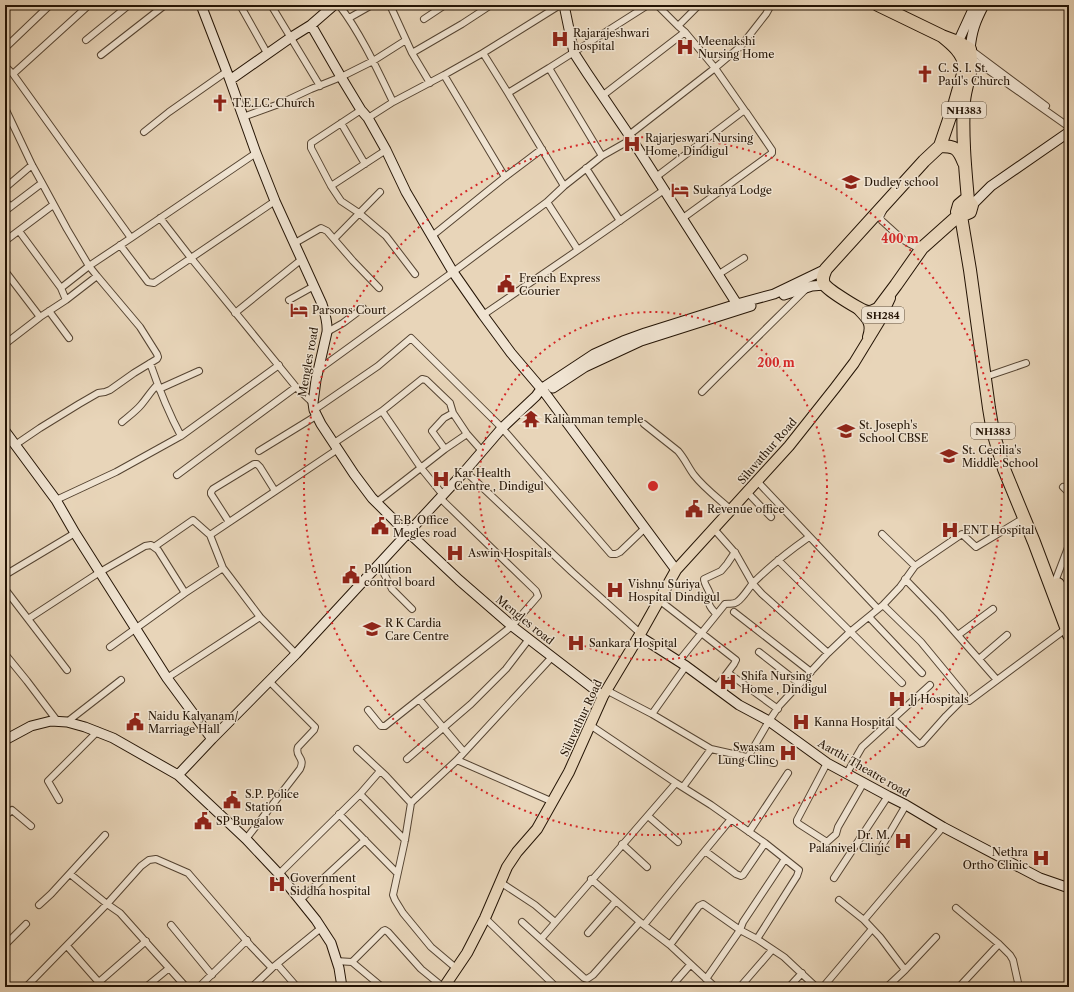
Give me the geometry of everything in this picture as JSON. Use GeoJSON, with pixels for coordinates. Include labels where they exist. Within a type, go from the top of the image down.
{"type":"FeatureCollection","features":[{"type":"Feature","properties":{"kind":"highway"},"geometry":{"type":"LineString","coordinates":[[878,5],[942,36],[964,50]]}},
{"type":"Feature","properties":{"kind":"highway","name":"NH383"},"geometry":{"type":"LineString","coordinates":[[826,269],[903,184],[940,146],[965,67],[964,50]]}},
{"type":"Feature","properties":{"kind":"highway","name":"NH383"},"geometry":{"type":"LineString","coordinates":[[964,50],[970,69],[964,100],[965,167]]}},
{"type":"Feature","properties":{"kind":"highway"},"geometry":{"type":"LineString","coordinates":[[826,269],[823,274],[825,284],[849,303],[868,312],[878,308],[922,248],[965,209],[958,198],[962,188],[965,167],[961,156],[954,148],[950,146],[940,146]]}},
{"type":"Feature","properties":{"kind":"highway","name":"NH383"},"geometry":{"type":"LineString","coordinates":[[965,209],[965,237],[985,385],[993,432],[1004,469],[1068,631]]}},
{"type":"Feature","properties":{"kind":"highway","name":"NH383"},"geometry":{"type":"LineString","coordinates":[[965,209],[999,433],[1003,450],[1008,466],[1069,609]]}},
{"type":"Feature","properties":{"kind":"highway"},"geometry":{"type":"LineString","coordinates":[[945,227],[958,228],[965,237]]}},
{"type":"Feature","properties":{"kind":"main road","name":"Mengles road"},"geometry":{"type":"LineString","coordinates":[[201,5],[275,201],[326,314],[327,332],[318,370],[314,410],[354,474],[377,502],[399,524],[459,580],[512,626],[552,657],[604,693]]}},
{"type":"Feature","properties":{"kind":"main road"},"geometry":{"type":"LineString","coordinates":[[564,5],[574,53],[719,274],[737,304]]}},
{"type":"Feature","properties":{"kind":"main road"},"geometry":{"type":"LineString","coordinates":[[964,50],[975,5]]}},
{"type":"Feature","properties":{"kind":"main road"},"geometry":{"type":"LineString","coordinates":[[964,50],[972,34],[976,19],[984,5]]}},
{"type":"Feature","properties":{"kind":"main road"},"geometry":{"type":"LineString","coordinates":[[228,76],[311,25],[329,7]]}},
{"type":"Feature","properties":{"kind":"main road"},"geometry":{"type":"LineString","coordinates":[[311,25],[361,110],[368,118],[386,150],[406,192],[453,272],[541,393],[676,570]]}},
{"type":"Feature","properties":{"kind":"main road"},"geometry":{"type":"LineString","coordinates":[[965,209],[991,186],[1069,132]]}},
{"type":"Feature","properties":{"kind":"main road"},"geometry":{"type":"LineString","coordinates":[[178,775],[296,654],[465,471],[502,428],[541,393],[585,367],[663,330],[737,304],[774,294],[826,269]]}},
{"type":"Feature","properties":{"kind":"main road"},"geometry":{"type":"LineString","coordinates":[[663,330],[825,284]]}},
{"type":"Feature","properties":{"kind":"main road","name":"Siluvathur Road"},"geometry":{"type":"LineString","coordinates":[[443,987],[466,954],[485,918],[507,867],[517,852],[537,829],[569,772],[604,693],[676,570],[789,446],[835,388],[879,322],[896,285]]}},
{"type":"Feature","properties":{"kind":"main road","name":"Siluvathur Road"},"geometry":{"type":"LineString","coordinates":[[855,306],[870,324],[871,330],[866,343]]}},
{"type":"Feature","properties":{"kind":"main road"},"geometry":{"type":"LineString","coordinates":[[5,431],[56,500],[75,533],[167,678],[212,739]]}},
{"type":"Feature","properties":{"kind":"main road","name":"Aarthi Theatre road"},"geometry":{"type":"LineString","coordinates":[[639,634],[683,664],[727,697],[769,721],[827,763],[906,805],[943,827],[1040,878],[1069,888]]}},
{"type":"Feature","properties":{"kind":"main road"},"geometry":{"type":"LineString","coordinates":[[5,740],[30,726],[51,721],[62,722],[98,731],[178,775],[246,839],[279,874],[316,920],[331,943],[342,987]]}},
{"type":"Feature","properties":{"kind":"street"},"geometry":{"type":"LineString","coordinates":[[5,48],[50,5]]}},
{"type":"Feature","properties":{"kind":"street"},"geometry":{"type":"LineString","coordinates":[[13,74],[89,5]]}},
{"type":"Feature","properties":{"kind":"street"},"geometry":{"type":"LineString","coordinates":[[86,40],[129,5]]}},
{"type":"Feature","properties":{"kind":"street"},"geometry":{"type":"LineString","coordinates":[[240,5],[267,53]]}},
{"type":"Feature","properties":{"kind":"street"},"geometry":{"type":"LineString","coordinates":[[270,5],[320,86]]}},
{"type":"Feature","properties":{"kind":"street"},"geometry":{"type":"LineString","coordinates":[[339,5],[349,18],[373,61],[393,102]]}},
{"type":"Feature","properties":{"kind":"street"},"geometry":{"type":"LineString","coordinates":[[349,18],[372,5]]}},
{"type":"Feature","properties":{"kind":"street"},"geometry":{"type":"LineString","coordinates":[[390,5],[412,53],[430,83]]}},
{"type":"Feature","properties":{"kind":"street"},"geometry":{"type":"LineString","coordinates":[[412,53],[491,5]]}},
{"type":"Feature","properties":{"kind":"street"},"geometry":{"type":"LineString","coordinates":[[368,118],[393,102],[483,53],[560,5]]}},
{"type":"Feature","properties":{"kind":"street"},"geometry":{"type":"LineString","coordinates":[[508,93],[574,53],[648,5]]}},
{"type":"Feature","properties":{"kind":"street"},"geometry":{"type":"LineString","coordinates":[[657,5],[685,32],[715,68],[772,150],[772,153],[682,218]]}},
{"type":"Feature","properties":{"kind":"street"},"geometry":{"type":"LineString","coordinates":[[678,26],[700,5]]}},
{"type":"Feature","properties":{"kind":"street"},"geometry":{"type":"LineString","coordinates":[[318,370],[547,202],[586,168],[630,137],[741,46],[766,14],[771,5]]}},
{"type":"Feature","properties":{"kind":"street"},"geometry":{"type":"LineString","coordinates":[[101,55],[163,6]]}},
{"type":"Feature","properties":{"kind":"street"},"geometry":{"type":"LineString","coordinates":[[424,19],[441,6]]}},
{"type":"Feature","properties":{"kind":"street"},"geometry":{"type":"LineString","coordinates":[[602,96],[685,32]]}},
{"type":"Feature","properties":{"kind":"street"},"geometry":{"type":"LineString","coordinates":[[243,117],[279,104],[341,77],[373,61],[406,40]]}},
{"type":"Feature","properties":{"kind":"street"},"geometry":{"type":"LineString","coordinates":[[964,50],[1064,120],[1069,126]]}},
{"type":"Feature","properties":{"kind":"street"},"geometry":{"type":"LineString","coordinates":[[483,53],[564,186]]}},
{"type":"Feature","properties":{"kind":"street"},"geometry":{"type":"LineString","coordinates":[[5,66],[13,74],[131,238]]}},
{"type":"Feature","properties":{"kind":"street"},"geometry":{"type":"LineString","coordinates":[[549,68],[602,156]]}},
{"type":"Feature","properties":{"kind":"street"},"geometry":{"type":"LineString","coordinates":[[444,75],[505,177]]}},
{"type":"Feature","properties":{"kind":"street"},"geometry":{"type":"LineString","coordinates":[[144,132],[169,112],[228,76]]}},
{"type":"Feature","properties":{"kind":"street"},"geometry":{"type":"LineString","coordinates":[[5,108],[11,123],[53,205],[89,266],[140,327],[158,357],[110,390],[94,395],[40,428],[16,446]]}},
{"type":"Feature","properties":{"kind":"street"},"geometry":{"type":"LineString","coordinates":[[361,110],[311,143],[310,148],[331,186],[342,201],[386,236],[415,274]]}},
{"type":"Feature","properties":{"kind":"street"},"geometry":{"type":"LineString","coordinates":[[656,177],[741,112],[745,111]]}},
{"type":"Feature","properties":{"kind":"street"},"geometry":{"type":"LineString","coordinates":[[5,127],[11,123]]}},
{"type":"Feature","properties":{"kind":"street"},"geometry":{"type":"LineString","coordinates":[[341,123],[365,164]]}},
{"type":"Feature","properties":{"kind":"street"},"geometry":{"type":"LineString","coordinates":[[432,236],[542,149]]}},
{"type":"Feature","properties":{"kind":"street"},"geometry":{"type":"LineString","coordinates":[[331,186],[386,150]]}},
{"type":"Feature","properties":{"kind":"street"},"geometry":{"type":"LineString","coordinates":[[61,288],[89,266],[256,153]]}},
{"type":"Feature","properties":{"kind":"street"},"geometry":{"type":"LineString","coordinates":[[5,178],[7,186],[32,165]]}},
{"type":"Feature","properties":{"kind":"street"},"geometry":{"type":"LineString","coordinates":[[586,168],[620,221]]}},
{"type":"Feature","properties":{"kind":"street"},"geometry":{"type":"LineString","coordinates":[[5,200],[8,209],[42,183]]}},
{"type":"Feature","properties":{"kind":"street"},"geometry":{"type":"LineString","coordinates":[[903,184],[898,194],[882,212],[880,217],[882,221],[908,243],[915,247],[922,248]]}},
{"type":"Feature","properties":{"kind":"street"},"geometry":{"type":"LineString","coordinates":[[483,315],[664,190]]}},
{"type":"Feature","properties":{"kind":"street"},"geometry":{"type":"LineString","coordinates":[[334,239],[380,192]]}},
{"type":"Feature","properties":{"kind":"street"},"geometry":{"type":"LineString","coordinates":[[120,245],[148,282],[154,283],[275,201]]}},
{"type":"Feature","properties":{"kind":"street"},"geometry":{"type":"LineString","coordinates":[[547,202],[578,250]]}},
{"type":"Feature","properties":{"kind":"street"},"geometry":{"type":"LineString","coordinates":[[5,241],[53,205]]}},
{"type":"Feature","properties":{"kind":"street"},"geometry":{"type":"LineString","coordinates":[[160,218],[314,410]]}},
{"type":"Feature","properties":{"kind":"street"},"geometry":{"type":"LineString","coordinates":[[295,243],[321,228],[334,239],[378,288]]}},
{"type":"Feature","properties":{"kind":"street"},"geometry":{"type":"LineString","coordinates":[[19,231],[61,288],[66,300]]}},
{"type":"Feature","properties":{"kind":"street"},"geometry":{"type":"LineString","coordinates":[[719,274],[744,258]]}},
{"type":"Feature","properties":{"kind":"street"},"geometry":{"type":"LineString","coordinates":[[235,313],[302,259]]}},
{"type":"Feature","properties":{"kind":"street"},"geometry":{"type":"LineString","coordinates":[[5,271],[40,317]]}},
{"type":"Feature","properties":{"kind":"street"},"geometry":{"type":"LineString","coordinates":[[6,342],[66,300],[97,276]]}},
{"type":"Feature","properties":{"kind":"street"},"geometry":{"type":"LineString","coordinates":[[289,300],[314,286]]}},
{"type":"Feature","properties":{"kind":"street"},"geometry":{"type":"LineString","coordinates":[[702,392],[807,288]]}},
{"type":"Feature","properties":{"kind":"street"},"geometry":{"type":"LineString","coordinates":[[327,332],[363,308]]}},
{"type":"Feature","properties":{"kind":"street"},"geometry":{"type":"LineString","coordinates":[[49,311],[69,338]]}},
{"type":"Feature","properties":{"kind":"street"},"geometry":{"type":"LineString","coordinates":[[259,451],[314,410],[378,366],[412,338],[502,428],[611,554],[620,552],[645,528]]}},
{"type":"Feature","properties":{"kind":"street"},"geometry":{"type":"LineString","coordinates":[[150,363],[170,415],[182,436]]}},
{"type":"Feature","properties":{"kind":"street"},"geometry":{"type":"LineString","coordinates":[[991,375],[1026,363]]}},
{"type":"Feature","properties":{"kind":"street"},"geometry":{"type":"LineString","coordinates":[[56,500],[116,472],[182,436],[279,366]]}},
{"type":"Feature","properties":{"kind":"street"},"geometry":{"type":"LineString","coordinates":[[122,422],[138,408],[146,399],[151,390],[198,371]]}},
{"type":"Feature","properties":{"kind":"street"},"geometry":{"type":"LineString","coordinates":[[210,535],[275,491],[382,411],[422,379],[426,380],[450,404],[452,413],[467,434],[482,451]]}},
{"type":"Feature","properties":{"kind":"street"},"geometry":{"type":"LineString","coordinates":[[177,475],[296,387]]}},
{"type":"Feature","properties":{"kind":"street"},"geometry":{"type":"LineString","coordinates":[[368,710],[378,724],[383,727],[512,626],[537,598],[537,594],[441,496],[382,411]]}},
{"type":"Feature","properties":{"kind":"street"},"geometry":{"type":"LineString","coordinates":[[445,449],[432,431],[444,418],[452,413]]}},
{"type":"Feature","properties":{"kind":"street"},"geometry":{"type":"LineString","coordinates":[[644,424],[678,451],[683,456],[694,476],[731,510]]}},
{"type":"Feature","properties":{"kind":"street"},"geometry":{"type":"LineString","coordinates":[[377,502],[445,449],[467,434]]}},
{"type":"Feature","properties":{"kind":"street"},"geometry":{"type":"LineString","coordinates":[[229,522],[211,492],[213,489],[254,464],[257,464],[275,491]]}},
{"type":"Feature","properties":{"kind":"street"},"geometry":{"type":"LineString","coordinates":[[465,471],[639,634]]}},
{"type":"Feature","properties":{"kind":"street"},"geometry":{"type":"LineString","coordinates":[[757,481],[809,536],[880,607],[921,642],[964,694],[964,698],[969,701],[1068,631]]}},
{"type":"Feature","properties":{"kind":"street"},"geometry":{"type":"LineString","coordinates":[[1063,487],[1069,493]]}},
{"type":"Feature","properties":{"kind":"street"},"geometry":{"type":"LineString","coordinates":[[747,492],[771,517]]}},
{"type":"Feature","properties":{"kind":"street"},"geometry":{"type":"LineString","coordinates":[[748,757],[782,702],[828,653],[880,607],[900,587],[915,566],[962,534],[976,547],[1024,518]]}},
{"type":"Feature","properties":{"kind":"street"},"geometry":{"type":"LineString","coordinates":[[154,547],[193,520],[210,535],[223,568],[260,617],[296,654]]}},
{"type":"Feature","properties":{"kind":"street"},"geometry":{"type":"LineString","coordinates":[[714,529],[735,552],[753,584],[762,594],[828,653]]}},
{"type":"Feature","properties":{"kind":"street"},"geometry":{"type":"LineString","coordinates":[[5,575],[75,533]]}},
{"type":"Feature","properties":{"kind":"street"},"geometry":{"type":"LineString","coordinates":[[882,534],[915,566]]}},
{"type":"Feature","properties":{"kind":"street"},"geometry":{"type":"LineString","coordinates":[[652,714],[701,632],[716,614],[726,603],[733,604],[739,601],[753,584],[778,560],[809,536]]}},
{"type":"Feature","properties":{"kind":"street"},"geometry":{"type":"LineString","coordinates":[[28,619],[100,572],[145,546],[151,545],[158,550],[185,594]]}},
{"type":"Feature","properties":{"kind":"street"},"geometry":{"type":"LineString","coordinates":[[1056,578],[1069,546]]}},
{"type":"Feature","properties":{"kind":"street"},"geometry":{"type":"LineString","coordinates":[[716,614],[709,603],[710,594],[704,579],[721,571],[735,552]]}},
{"type":"Feature","properties":{"kind":"street"},"geometry":{"type":"LineString","coordinates":[[778,560],[902,683]]}},
{"type":"Feature","properties":{"kind":"street"},"geometry":{"type":"LineString","coordinates":[[378,564],[392,589],[412,609]]}},
{"type":"Feature","properties":{"kind":"street"},"geometry":{"type":"LineString","coordinates":[[110,647],[135,628],[223,568]]}},
{"type":"Feature","properties":{"kind":"street"},"geometry":{"type":"LineString","coordinates":[[905,579],[940,615],[997,680]]}},
{"type":"Feature","properties":{"kind":"street"},"geometry":{"type":"LineString","coordinates":[[5,588],[67,670]]}},
{"type":"Feature","properties":{"kind":"street"},"geometry":{"type":"LineString","coordinates":[[659,600],[736,660],[716,688]]}},
{"type":"Feature","properties":{"kind":"street"},"geometry":{"type":"LineString","coordinates":[[958,635],[993,609]]}},
{"type":"Feature","properties":{"kind":"street"},"geometry":{"type":"LineString","coordinates":[[734,612],[811,672]]}},
{"type":"Feature","properties":{"kind":"street"},"geometry":{"type":"LineString","coordinates":[[869,616],[922,673]]}},
{"type":"Feature","properties":{"kind":"street"},"geometry":{"type":"LineString","coordinates":[[167,678],[260,617]]}},
{"type":"Feature","properties":{"kind":"street"},"geometry":{"type":"LineString","coordinates":[[979,659],[1008,635]]}},
{"type":"Feature","properties":{"kind":"street"},"geometry":{"type":"LineString","coordinates":[[407,758],[471,704],[506,669],[529,640]]}},
{"type":"Feature","properties":{"kind":"street"},"geometry":{"type":"LineString","coordinates":[[759,652],[800,684]]}},
{"type":"Feature","properties":{"kind":"street"},"geometry":{"type":"LineString","coordinates":[[5,654],[62,722],[121,680]]}},
{"type":"Feature","properties":{"kind":"street"},"geometry":{"type":"LineString","coordinates":[[457,969],[431,947],[403,913],[393,895],[405,840],[411,803],[458,760],[552,657]]}},
{"type":"Feature","properties":{"kind":"street"},"geometry":{"type":"LineString","coordinates":[[728,673],[778,709]]}},
{"type":"Feature","properties":{"kind":"street"},"geometry":{"type":"LineString","coordinates":[[246,839],[300,769],[302,760],[297,753],[298,747],[315,727],[270,681]]}},
{"type":"Feature","properties":{"kind":"street"},"geometry":{"type":"LineString","coordinates":[[846,773],[862,747],[930,686]]}},
{"type":"Feature","properties":{"kind":"street"},"geometry":{"type":"LineString","coordinates":[[604,693],[652,714],[711,749],[774,763]]}},
{"type":"Feature","properties":{"kind":"street"},"geometry":{"type":"LineString","coordinates":[[893,719],[919,744],[922,743],[964,698]]}},
{"type":"Feature","properties":{"kind":"street"},"geometry":{"type":"LineString","coordinates":[[419,699],[464,752]]}},
{"type":"Feature","properties":{"kind":"street"},"geometry":{"type":"LineString","coordinates":[[590,725],[711,805],[799,870],[757,939]]}},
{"type":"Feature","properties":{"kind":"street"},"geometry":{"type":"LineString","coordinates":[[59,800],[48,781],[98,731]]}},
{"type":"Feature","properties":{"kind":"street"},"geometry":{"type":"LineString","coordinates":[[357,749],[411,803]]}},
{"type":"Feature","properties":{"kind":"street"},"geometry":{"type":"LineString","coordinates":[[683,787],[711,749]]}},
{"type":"Feature","properties":{"kind":"street"},"geometry":{"type":"LineString","coordinates":[[458,760],[552,802]]}},
{"type":"Feature","properties":{"kind":"street"},"geometry":{"type":"LineString","coordinates":[[827,763],[797,822],[828,842],[836,834],[838,827],[864,782]]}},
{"type":"Feature","properties":{"kind":"street"},"geometry":{"type":"LineString","coordinates":[[279,874],[338,814],[360,794],[380,771]]}},
{"type":"Feature","properties":{"kind":"street"},"geometry":{"type":"LineString","coordinates":[[749,832],[788,773]]}},
{"type":"Feature","properties":{"kind":"street"},"geometry":{"type":"LineString","coordinates":[[541,939],[676,782]]}},
{"type":"Feature","properties":{"kind":"street"},"geometry":{"type":"LineString","coordinates":[[360,794],[405,840]]}},
{"type":"Feature","properties":{"kind":"street"},"geometry":{"type":"LineString","coordinates":[[834,878],[888,796]]}},
{"type":"Feature","properties":{"kind":"street"},"geometry":{"type":"LineString","coordinates":[[879,851],[906,805]]}},
{"type":"Feature","properties":{"kind":"street"},"geometry":{"type":"LineString","coordinates":[[5,816],[12,810],[31,826]]}},
{"type":"Feature","properties":{"kind":"street"},"geometry":{"type":"LineString","coordinates":[[338,814],[397,873]]}},
{"type":"Feature","properties":{"kind":"street"},"geometry":{"type":"LineString","coordinates":[[648,816],[678,842]]}},
{"type":"Feature","properties":{"kind":"street"},"geometry":{"type":"LineString","coordinates":[[522,922],[584,978],[587,978],[593,975],[642,924],[731,819]]}},
{"type":"Feature","properties":{"kind":"street"},"geometry":{"type":"LineString","coordinates":[[864,920],[943,827]]}},
{"type":"Feature","properties":{"kind":"street"},"geometry":{"type":"LineString","coordinates":[[39,905],[70,874],[105,834]]}},
{"type":"Feature","properties":{"kind":"street"},"geometry":{"type":"LineString","coordinates":[[300,900],[365,840]]}},
{"type":"Feature","properties":{"kind":"street"},"geometry":{"type":"LineString","coordinates":[[705,851],[736,874],[741,876],[744,875],[764,843]]}},
{"type":"Feature","properties":{"kind":"street"},"geometry":{"type":"LineString","coordinates":[[622,844],[648,867]]}},
{"type":"Feature","properties":{"kind":"street"},"geometry":{"type":"LineString","coordinates":[[26,987],[107,904],[141,866],[149,860],[156,859],[188,873],[247,940],[297,987]]}},
{"type":"Feature","properties":{"kind":"street"},"geometry":{"type":"LineString","coordinates":[[706,979],[740,930],[743,922],[785,859]]}},
{"type":"Feature","properties":{"kind":"street"},"geometry":{"type":"LineString","coordinates":[[70,874],[120,913],[146,941],[168,969],[186,987]]}},
{"type":"Feature","properties":{"kind":"street"},"geometry":{"type":"LineString","coordinates":[[592,879],[642,924],[670,945],[715,987]]}},
{"type":"Feature","properties":{"kind":"street"},"geometry":{"type":"LineString","coordinates":[[500,882],[555,922]]}},
{"type":"Feature","properties":{"kind":"street"},"geometry":{"type":"LineString","coordinates":[[839,900],[864,920],[905,970]]}},
{"type":"Feature","properties":{"kind":"street"},"geometry":{"type":"LineString","coordinates":[[588,933],[616,901]]}},
{"type":"Feature","properties":{"kind":"street"},"geometry":{"type":"LineString","coordinates":[[670,945],[703,904],[740,930],[757,939],[784,957],[816,987]]}},
{"type":"Feature","properties":{"kind":"street"},"geometry":{"type":"LineString","coordinates":[[956,908],[1010,955],[1013,960],[1019,987]]}},
{"type":"Feature","properties":{"kind":"street"},"geometry":{"type":"LineString","coordinates":[[485,918],[556,987]]}},
{"type":"Feature","properties":{"kind":"street"},"geometry":{"type":"LineString","coordinates":[[5,945],[26,924]]}},
{"type":"Feature","properties":{"kind":"street"},"geometry":{"type":"LineString","coordinates":[[171,925],[212,975]]}},
{"type":"Feature","properties":{"kind":"street"},"geometry":{"type":"LineString","coordinates":[[252,987],[274,966],[321,928]]}},
{"type":"Feature","properties":{"kind":"street"},"geometry":{"type":"LineString","coordinates":[[823,987],[872,929]]}},
{"type":"Feature","properties":{"kind":"street"},"geometry":{"type":"LineString","coordinates":[[352,962],[383,931],[387,930],[421,969],[443,987]]}},
{"type":"Feature","properties":{"kind":"street"},"geometry":{"type":"LineString","coordinates":[[886,987],[905,970],[936,937]]}},
{"type":"Feature","properties":{"kind":"street"},"geometry":{"type":"LineString","coordinates":[[199,987],[247,940]]}},
{"type":"Feature","properties":{"kind":"street"},"geometry":{"type":"LineString","coordinates":[[67,946],[101,985],[146,941]]}},
{"type":"Feature","properties":{"kind":"street"},"geometry":{"type":"LineString","coordinates":[[959,987],[999,944]]}},
{"type":"Feature","properties":{"kind":"street"},"geometry":{"type":"LineString","coordinates":[[740,987],[772,950]]}},
{"type":"Feature","properties":{"kind":"street"},"geometry":{"type":"LineString","coordinates":[[336,960],[352,962],[382,987]]}},
{"type":"Feature","properties":{"kind":"street"},"geometry":{"type":"LineString","coordinates":[[672,987],[690,965]]}},
{"type":"Feature","properties":{"kind":"street"},"geometry":{"type":"LineString","coordinates":[[146,987],[168,969]]}},
{"type":"Feature","properties":{"kind":"street"},"geometry":{"type":"LineString","coordinates":[[789,987],[802,973]]}},
{"type":"Feature","properties":{"kind":"place","name":"Rajarajeshwari hospital"},"geometry":{"type":"Point","coordinates":[560,39]}},
{"type":"Feature","properties":{"kind":"place","name":"Meenakshi Nursing Home"},"geometry":{"type":"Point","coordinates":[685,47]}},
{"type":"Feature","properties":{"kind":"place","name":"C. S. I. St. Paul's Church"},"geometry":{"type":"Point","coordinates":[925,74]}},
{"type":"Feature","properties":{"kind":"place","name":"T.E.LC. Church"},"geometry":{"type":"Point","coordinates":[220,103]}},
{"type":"Feature","properties":{"kind":"place","name":"Rajarjeswari Nursing Home, Dindigul"},"geometry":{"type":"Point","coordinates":[632,144]}},
{"type":"Feature","properties":{"kind":"place","name":"Dudley school"},"geometry":{"type":"Point","coordinates":[851,182]}},
{"type":"Feature","properties":{"kind":"place","name":"Sukanya Lodge"},"geometry":{"type":"Point","coordinates":[680,190]}},
{"type":"Feature","properties":{"kind":"place","name":"French Express Courier"},"geometry":{"type":"Point","coordinates":[506,284]}},
{"type":"Feature","properties":{"kind":"place","name":"Parsons Court"},"geometry":{"type":"Point","coordinates":[299,310]}},
{"type":"Feature","properties":{"kind":"place","name":"Kaliamman temple"},"geometry":{"type":"Point","coordinates":[531,419]}},
{"type":"Feature","properties":{"kind":"place","name":"St. Joseph's School CBSE"},"geometry":{"type":"Point","coordinates":[846,431]}},
{"type":"Feature","properties":{"kind":"place","name":"St. Cecilia's Middle School"},"geometry":{"type":"Point","coordinates":[949,456]}},
{"type":"Feature","properties":{"kind":"place","name":"Kar Health Centre , Dindigul"},"geometry":{"type":"Point","coordinates":[441,479]}},
{"type":"Feature","properties":{"kind":"place","name":"Revenue office"},"geometry":{"type":"Point","coordinates":[694,509]}},
{"type":"Feature","properties":{"kind":"place","name":"E.B. Office Megles road"},"geometry":{"type":"Point","coordinates":[380,526]}},
{"type":"Feature","properties":{"kind":"place","name":"ENT Hospital"},"geometry":{"type":"Point","coordinates":[950,530]}},
{"type":"Feature","properties":{"kind":"place","name":"Aswin Hospitals"},"geometry":{"type":"Point","coordinates":[455,553]}},
{"type":"Feature","properties":{"kind":"place","name":"Pollution control board"},"geometry":{"type":"Point","coordinates":[351,575]}},
{"type":"Feature","properties":{"kind":"place","name":"Vishnu Suriya Hospital Dindigul"},"geometry":{"type":"Point","coordinates":[615,590]}},
{"type":"Feature","properties":{"kind":"place","name":"R K Cardia Care Centre"},"geometry":{"type":"Point","coordinates":[372,629]}},
{"type":"Feature","properties":{"kind":"place","name":"Sankara Hospital"},"geometry":{"type":"Point","coordinates":[576,643]}},
{"type":"Feature","properties":{"kind":"place","name":"Shifa Nursing Home , Dindigul"},"geometry":{"type":"Point","coordinates":[728,682]}},
{"type":"Feature","properties":{"kind":"place","name":"Jj Hospitals"},"geometry":{"type":"Point","coordinates":[897,699]}},
{"type":"Feature","properties":{"kind":"place","name":"Naidu Kalyanam/ Marriage Hall"},"geometry":{"type":"Point","coordinates":[135,722]}},
{"type":"Feature","properties":{"kind":"place","name":"Kanna Hospital"},"geometry":{"type":"Point","coordinates":[801,722]}},
{"type":"Feature","properties":{"kind":"place","name":"Swasam Lung Clinc"},"geometry":{"type":"Point","coordinates":[788,753]}},
{"type":"Feature","properties":{"kind":"place","name":"S.P. Police Station"},"geometry":{"type":"Point","coordinates":[232,800]}},
{"type":"Feature","properties":{"kind":"place","name":"SP Bungalow"},"geometry":{"type":"Point","coordinates":[203,821]}},
{"type":"Feature","properties":{"kind":"place","name":"Dr. M. Palanivel Clinic"},"geometry":{"type":"Point","coordinates":[903,841]}},
{"type":"Feature","properties":{"kind":"place","name":"Nethra Ortho Clinic"},"geometry":{"type":"Point","coordinates":[1041,858]}},
{"type":"Feature","properties":{"kind":"place","name":"Government Siddha hospital"},"geometry":{"type":"Point","coordinates":[277,884]}}]}
